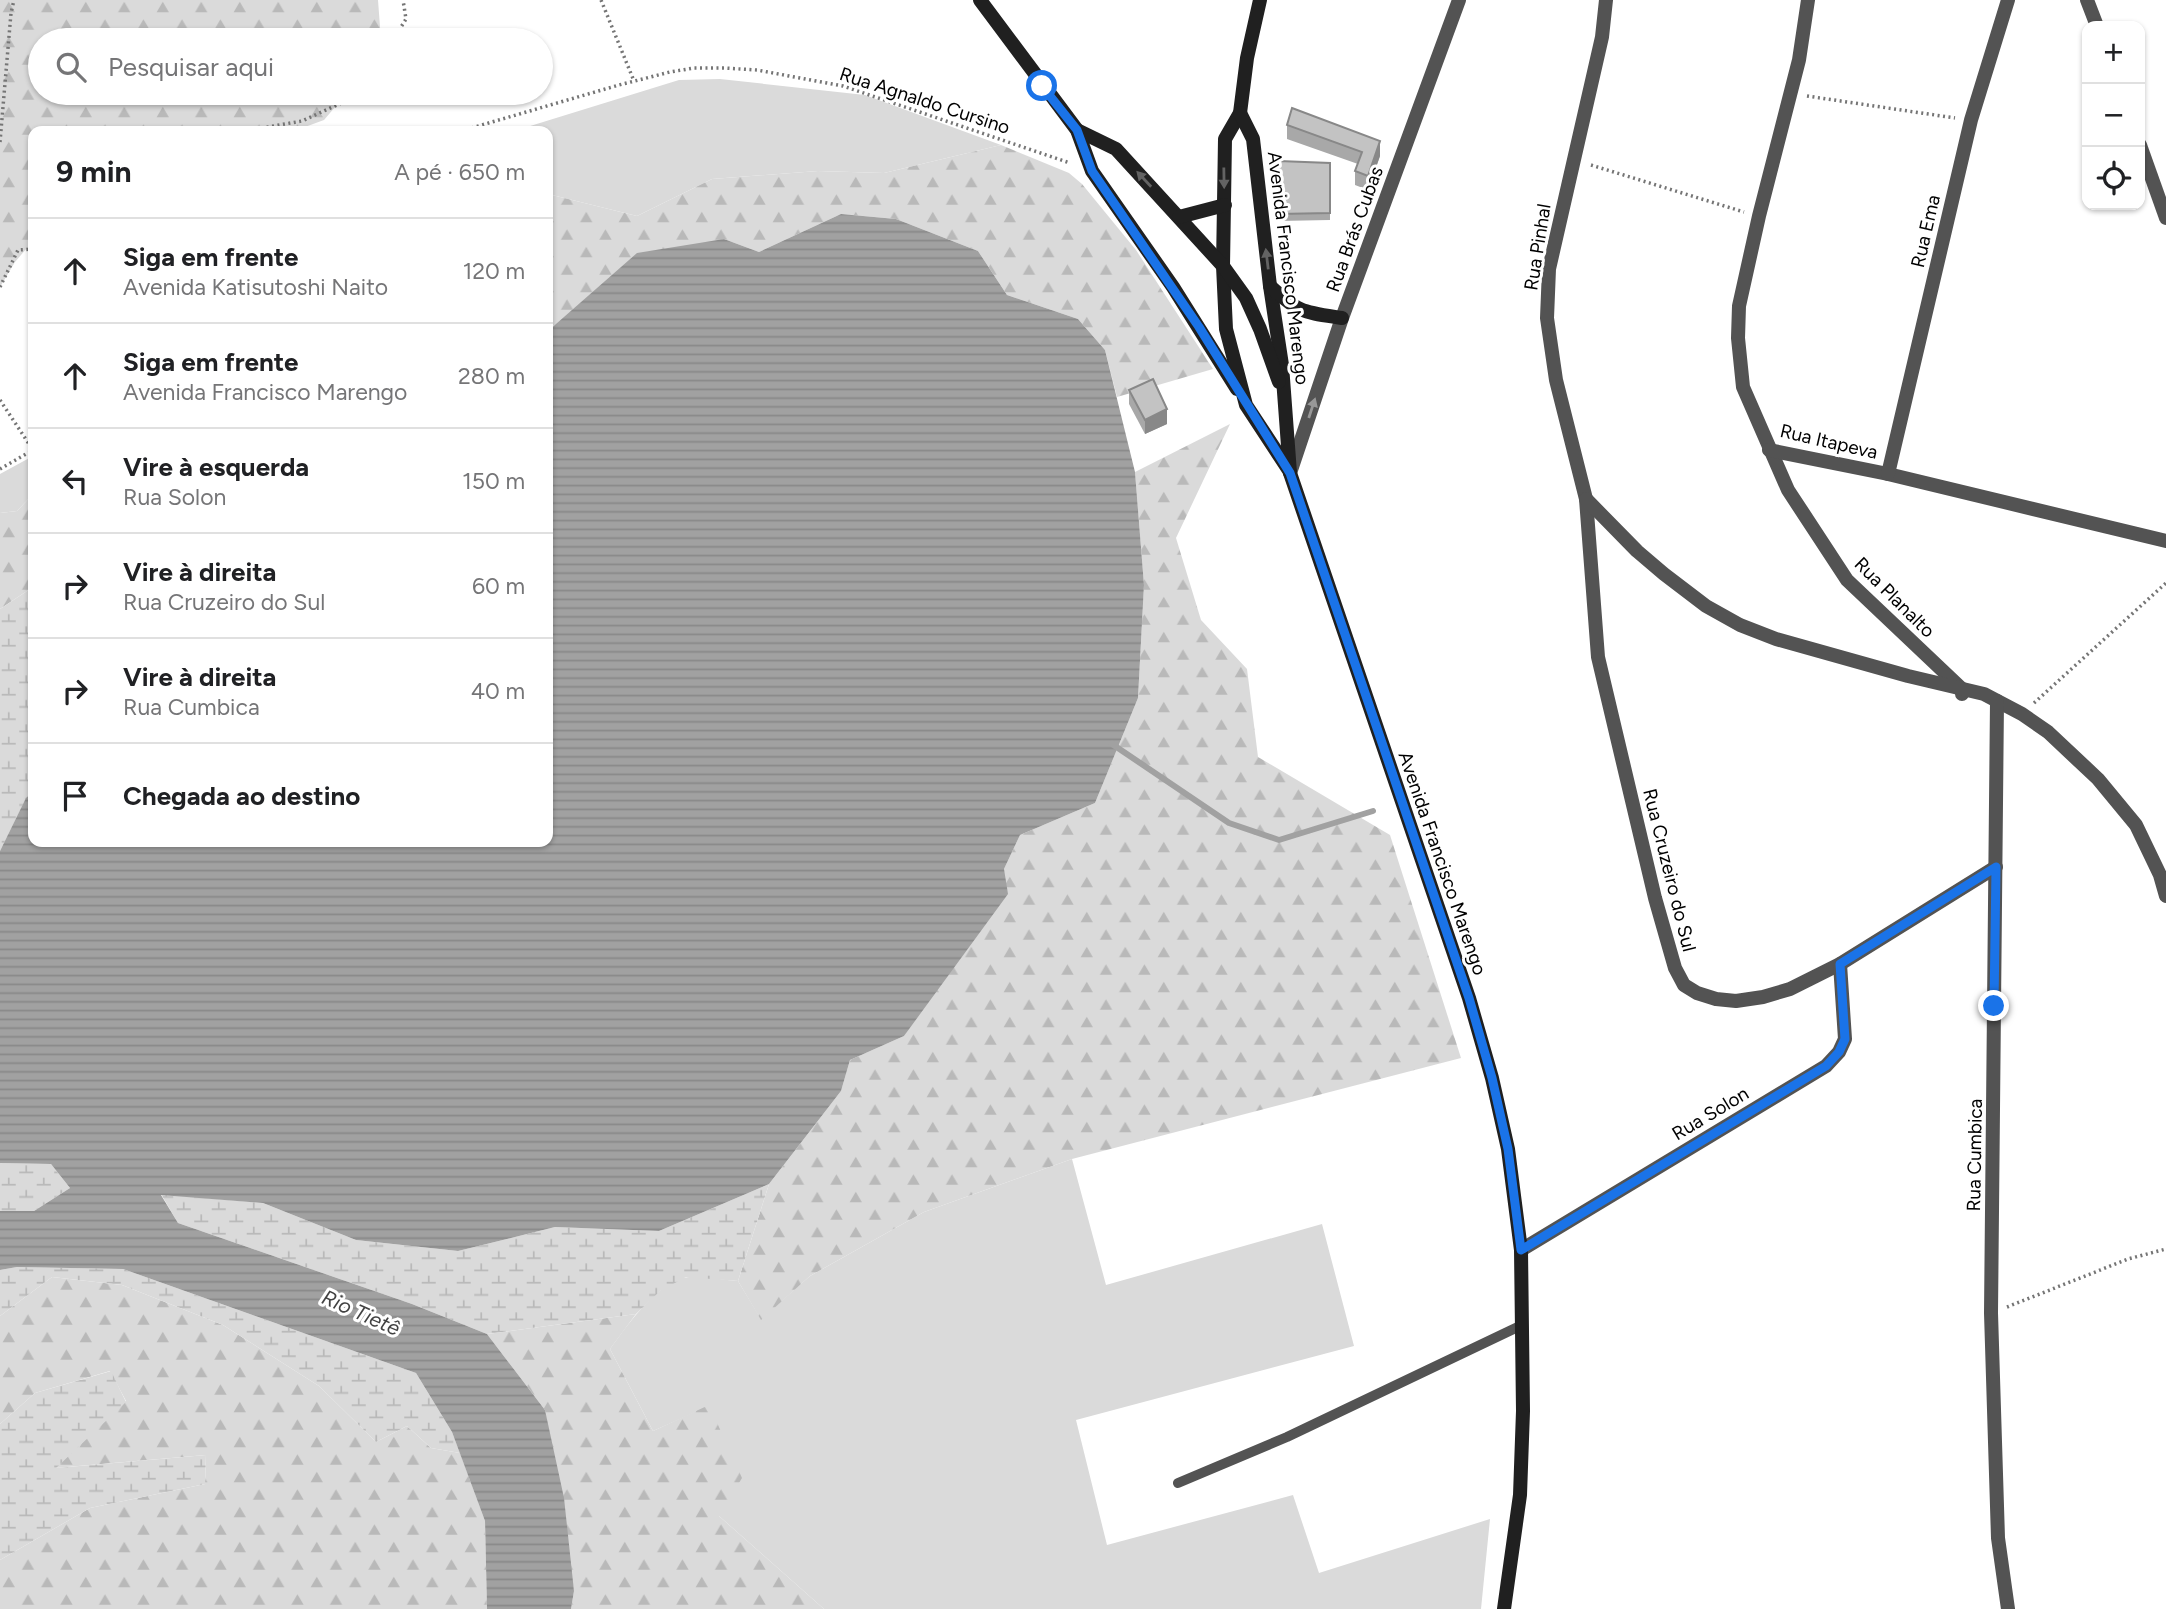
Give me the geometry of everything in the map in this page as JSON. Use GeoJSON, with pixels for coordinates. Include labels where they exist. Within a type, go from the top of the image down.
{"type":"FeatureCollection","features":[{"type":"Feature","properties":{"kind":"main road"},"geometry":{"type":"LineString","coordinates":[[980,0],[1077,130],[1092,171],[1173,287],[1247,405]]}},
{"type":"Feature","properties":{"kind":"main road","name":"Avenida Francisco Marengo"},"geometry":{"type":"LineString","coordinates":[[1260,0],[1251,37],[1240,113],[1225,139],[1223,266],[1226,329],[1247,405],[1290,473],[1469,998],[1492,1078],[1508,1149],[1521,1250],[1523,1411],[1520,1495],[1504,1609]]}},
{"type":"Feature","properties":{"kind":"main road","name":"Avenida Francisco Marengo"},"geometry":{"type":"LineString","coordinates":[[1240,113],[1253,139],[1270,286],[1277,318],[1290,473]]}},
{"type":"Feature","properties":{"kind":"main road"},"geometry":{"type":"LineString","coordinates":[[1077,130],[1116,149],[1223,266],[1245,298],[1260,329],[1286,401]]}},
{"type":"Feature","properties":{"kind":"main road"},"geometry":{"type":"LineString","coordinates":[[1179,216],[1225,205]]}},
{"type":"Feature","properties":{"kind":"main road"},"geometry":{"type":"LineString","coordinates":[[1270,286],[1294,308],[1342,318]]}},
{"type":"Feature","properties":{"kind":"street","name":"Rua Brás Cubas"},"geometry":{"type":"LineString","coordinates":[[1290,473],[1342,318],[1459,0]]}},
{"type":"Feature","properties":{"kind":"street","name":"Rua Pinhal"},"geometry":{"type":"LineString","coordinates":[[1586,499],[1556,380],[1547,318],[1549,269],[1602,37],[1606,0]]}},
{"type":"Feature","properties":{"kind":"street","name":"Rua Ema"},"geometry":{"type":"LineString","coordinates":[[1888,474],[1970,120],[2008,0]]}},
{"type":"Feature","properties":{"kind":"street"},"geometry":{"type":"LineString","coordinates":[[2087,0],[2095,21]]}},
{"type":"Feature","properties":{"kind":"street","name":"Rua Itapeva"},"geometry":{"type":"LineString","coordinates":[[1806,2],[1799,60],[1759,216],[1740,306],[1738,338],[1743,387],[1769,450],[1888,474],[2166,541]]}},
{"type":"Feature","properties":{"kind":"street"},"geometry":{"type":"LineString","coordinates":[[2141,147],[2166,218]]}},
{"type":"Feature","properties":{"kind":"street","name":"Rua Planalto"},"geometry":{"type":"LineString","coordinates":[[1769,450],[1788,490],[1847,580],[1962,692],[1997,701],[2022,713],[2048,732],[2088,770],[2136,825],[2160,875],[2166,895]]}},
{"type":"Feature","properties":{"kind":"street"},"geometry":{"type":"LineString","coordinates":[[1586,499],[1637,551],[1664,574],[1706,606],[1740,625],[1776,639],[1962,692]]}},
{"type":"Feature","properties":{"kind":"street","name":"Rua Cruzeiro do Sul"},"geometry":{"type":"LineString","coordinates":[[1586,499],[1598,657],[1655,898],[1675,968],[1684,985],[1697,993],[1716,999],[1736,1001],[1790,989],[1840,964],[1996,867]]}},
{"type":"Feature","properties":{"kind":"street","name":"Rua Cumbica"},"geometry":{"type":"LineString","coordinates":[[1997,701],[1991,1313],[1998,1538],[2008,1609]]}},
{"type":"Feature","properties":{"kind":"street","name":"Rua Solon"},"geometry":{"type":"LineString","coordinates":[[1521,1250],[1826,1066],[1839,1052],[1845,1039],[1840,964]]}},
{"type":"Feature","properties":{"kind":"lane"},"geometry":{"type":"LineString","coordinates":[[1178,1483],[1287,1437],[1522,1325]]}},
{"type":"Feature","properties":{"kind":"path"},"geometry":{"type":"LineString","coordinates":[[0,142],[14,0]]}},
{"type":"Feature","properties":{"kind":"path"},"geometry":{"type":"LineString","coordinates":[[400,28],[405,19],[403,0]]}},
{"type":"Feature","properties":{"kind":"path"},"geometry":{"type":"LineString","coordinates":[[601,0],[634,81]]}},
{"type":"Feature","properties":{"kind":"path","name":"Rua Agnaldo Cursino"},"geometry":{"type":"LineString","coordinates":[[553,104],[634,81],[694,68],[757,70],[844,86],[1092,171]]}},
{"type":"Feature","properties":{"kind":"path"},"geometry":{"type":"LineString","coordinates":[[1791,94],[1970,120]]}},
{"type":"Feature","properties":{"kind":"path"},"geometry":{"type":"LineString","coordinates":[[274,126],[302,121],[337,105]]}},
{"type":"Feature","properties":{"kind":"path","name":"Rua Agnaldo Cursino"},"geometry":{"type":"LineString","coordinates":[[478,126],[551,105]]}},
{"type":"Feature","properties":{"kind":"path"},"geometry":{"type":"LineString","coordinates":[[1572,160],[1759,216]]}},
{"type":"Feature","properties":{"kind":"path"},"geometry":{"type":"LineString","coordinates":[[0,288],[18,250],[28,249]]}},
{"type":"Feature","properties":{"kind":"path"},"geometry":{"type":"LineString","coordinates":[[0,400],[28,442]]}},
{"type":"Feature","properties":{"kind":"path"},"geometry":{"type":"LineString","coordinates":[[0,469],[28,453]]}},
{"type":"Feature","properties":{"kind":"path"},"geometry":{"type":"LineString","coordinates":[[2022,713],[2166,583]]}},
{"type":"Feature","properties":{"kind":"path"},"geometry":{"type":"LineString","coordinates":[[1991,1313],[2128,1259],[2166,1249]]}},
{"type":"Feature","properties":{"kind":"green space"},"geometry":{"type":"Polygon","coordinates":[[[0,0],[378,0],[380,28],[28,28],[28,105],[337,105],[324,120],[308,126],[28,126],[28,247],[0,287],[0,0]]]}},
{"type":"Feature","properties":{"kind":"green space"},"geometry":{"type":"Polygon","coordinates":[[[720,79],[865,95],[1001,145],[884,173],[818,171],[712,179],[637,216],[553,195],[553,126],[530,126],[679,80],[720,79]]]}},
{"type":"Feature","properties":{"kind":"green space"},"geometry":{"type":"Polygon","coordinates":[[[1001,145],[1069,173],[1082,184],[1136,250],[1213,369],[1117,397],[1105,350],[1078,319],[1007,295],[978,251],[896,219],[841,214],[759,252],[724,239],[553,326],[553,195],[637,216],[712,179],[818,171],[884,173],[1001,145]]]}},
{"type":"Feature","properties":{"kind":"green space"},"geometry":{"type":"Polygon","coordinates":[[[1230,424],[1176,538],[1201,620],[1247,669],[1258,757],[1390,835],[1461,1058],[1072,1159],[924,1212],[810,1276],[761,1320],[738,1281],[769,1184],[841,1091],[850,1060],[904,1036],[1004,869],[1020,835],[1095,803],[1138,698],[1144,585],[1135,472],[1230,424]]]}},
{"type":"Feature","properties":{"kind":"green space"},"geometry":{"type":"Polygon","coordinates":[[[28,459],[28,499],[17,511],[0,513],[0,474],[28,459]]]}},
{"type":"Feature","properties":{"kind":"green space"},"geometry":{"type":"Polygon","coordinates":[[[28,499],[28,590],[0,609],[0,513],[17,511],[28,499]]]}},
{"type":"Feature","properties":{"kind":"green space"},"geometry":{"type":"Polygon","coordinates":[[[28,590],[28,797],[0,851],[0,609],[28,590]]]}},
{"type":"Feature","properties":{"kind":"green space"},"geometry":{"type":"Polygon","coordinates":[[[1072,1159],[1106,1285],[1322,1224],[1354,1346],[1076,1420],[1107,1545],[1293,1495],[1319,1573],[1490,1519],[1481,1609],[824,1609],[719,1516],[709,1406],[653,1431],[610,1349],[655,1294],[678,1279],[689,1277],[738,1281],[761,1319],[810,1276],[924,1212],[1072,1159]]]}},
{"type":"Feature","properties":{"kind":"green space"},"geometry":{"type":"Polygon","coordinates":[[[0,1163],[51,1164],[70,1188],[34,1211],[0,1211],[0,1163]]]}},
{"type":"Feature","properties":{"kind":"green space"},"geometry":{"type":"Polygon","coordinates":[[[769,1184],[738,1281],[686,1277],[660,1291],[636,1314],[487,1334],[412,1304],[178,1223],[161,1194],[263,1203],[356,1240],[458,1251],[555,1227],[659,1231],[769,1184]]]}},
{"type":"Feature","properties":{"kind":"green space"},"geometry":{"type":"Polygon","coordinates":[[[17,1267],[123,1269],[416,1373],[452,1432],[460,1453],[431,1448],[407,1426],[376,1442],[319,1386],[223,1325],[122,1285],[52,1277],[0,1316],[0,1270],[17,1267]]]}},
{"type":"Feature","properties":{"kind":"green space"},"geometry":{"type":"Polygon","coordinates":[[[52,1277],[122,1285],[223,1325],[319,1386],[376,1442],[407,1426],[431,1448],[460,1453],[485,1521],[487,1609],[0,1609],[0,1560],[90,1508],[205,1484],[206,1455],[55,1468],[126,1401],[110,1371],[35,1393],[0,1424],[0,1316],[52,1277]]]}},
{"type":"Feature","properties":{"kind":"green space"},"geometry":{"type":"Polygon","coordinates":[[[636,1314],[610,1349],[653,1431],[709,1405],[742,1478],[719,1516],[824,1609],[571,1609],[574,1591],[545,1410],[487,1334],[636,1314]]]}},
{"type":"Feature","properties":{"kind":"green space"},"geometry":{"type":"Polygon","coordinates":[[[111,1371],[126,1402],[56,1468],[206,1455],[205,1484],[90,1508],[0,1560],[0,1424],[35,1393],[111,1371]]]}},
{"type":"Feature","properties":{"kind":"water","name":"Rio Tietê"},"geometry":{"type":"Polygon","coordinates":[[[841,214],[896,219],[978,251],[1007,295],[1078,319],[1105,350],[1135,472],[1144,585],[1138,698],[1095,803],[1020,835],[1004,869],[1008,894],[904,1036],[850,1060],[841,1091],[769,1184],[659,1231],[555,1227],[458,1251],[356,1240],[263,1203],[161,1195],[178,1223],[412,1304],[487,1334],[545,1410],[564,1498],[574,1591],[571,1609],[487,1609],[485,1521],[452,1432],[416,1373],[123,1269],[17,1267],[0,1270],[0,1211],[34,1211],[70,1188],[51,1164],[0,1163],[0,851],[28,796],[28,847],[553,847],[553,327],[637,253],[724,239],[759,252],[841,214]]]}},
{"type":"Feature","properties":{"kind":"building"},"geometry":{"type":"Polygon","coordinates":[[[1292,108],[1380,141],[1368,176],[1355,171],[1362,152],[1287,125],[1292,108]]]}},
{"type":"Feature","properties":{"kind":"building"},"geometry":{"type":"Polygon","coordinates":[[[1279,161],[1330,163],[1330,213],[1278,214],[1279,161]]]}},
{"type":"Feature","properties":{"kind":"building"},"geometry":{"type":"Polygon","coordinates":[[[1153,379],[1167,409],[1145,420],[1129,390],[1153,379]]]}},
{"type":"Feature","properties":{"kind":"waterway"},"geometry":{"type":"LineString","coordinates":[[1112,744],[1229,823],[1279,840],[1373,811]]}},
{"type":"Feature","properties":{"kind":"route"},"geometry":{"type":"LineString","coordinates":[[1042,86],[1077,130],[1092,171],[1173,287],[1290,473],[1469,998],[1492,1078],[1508,1149],[1521,1250],[1826,1066],[1839,1052],[1845,1039],[1840,964],[1996,867],[1994,1006]]}}]}
